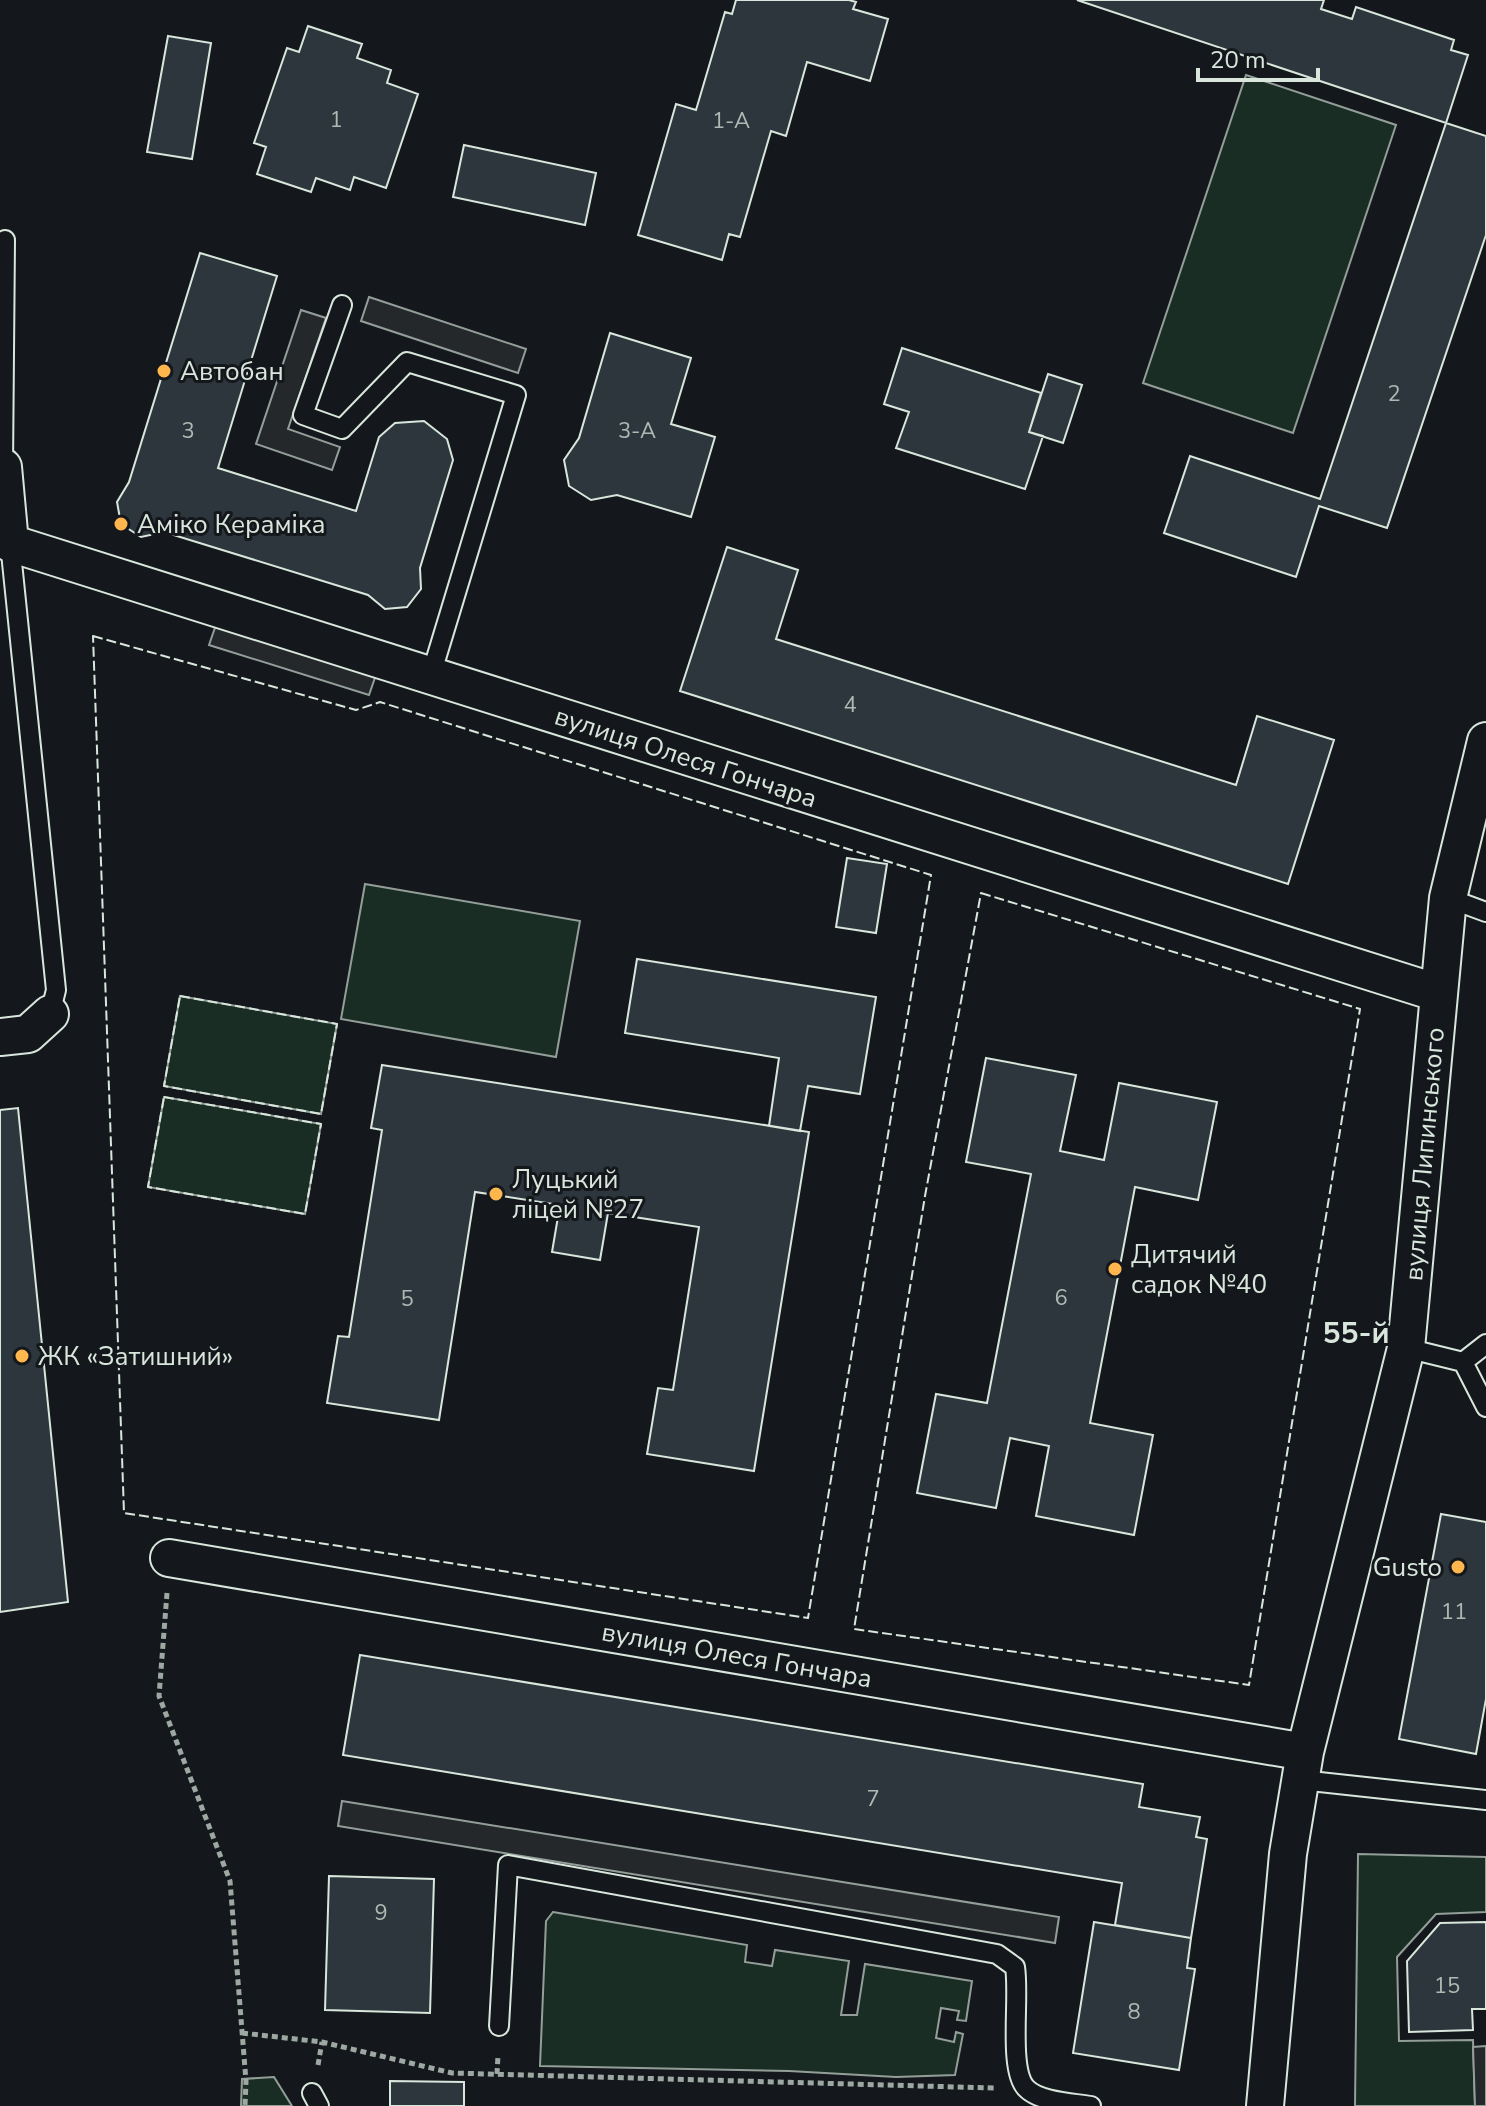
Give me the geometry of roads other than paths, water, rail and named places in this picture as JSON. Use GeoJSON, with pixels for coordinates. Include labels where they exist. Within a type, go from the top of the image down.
{"type":"FeatureCollection","features":[{"type":"Feature","properties":{"kind":"street"},"geometry":{"type":"LineString","coordinates":[[2,468],[10,543]]}},
{"type":"Feature","properties":{"kind":"street","name":"вулиця Олеся Гончара"},"geometry":{"type":"LineString","coordinates":[[10,543],[1438,993]]}},
{"type":"Feature","properties":{"kind":"street","name":"вулиця Липинського"},"geometry":{"type":"LineString","coordinates":[[1265,2106],[1288,1854],[1303,1766],[1406,1348],[1448,898],[1486,741]]}},
{"type":"Feature","properties":{"kind":"street"},"geometry":{"type":"LineString","coordinates":[[0,1037],[28,1034],[50,1014]]}},
{"type":"Feature","properties":{"kind":"street","name":"вулиця Олеся Гончара"},"geometry":{"type":"LineString","coordinates":[[169,1558],[1303,1766]]}},
{"type":"Feature","properties":{"kind":"lane"},"geometry":{"type":"LineString","coordinates":[[2,468],[5,240]]}},
{"type":"Feature","properties":{"kind":"lane"},"geometry":{"type":"LineString","coordinates":[[342,305],[303,415],[342,429],[407,362],[516,395],[431,675]]}},
{"type":"Feature","properties":{"kind":"lane"},"geometry":{"type":"LineString","coordinates":[[10,543],[56,990],[50,1014]]}},
{"type":"Feature","properties":{"kind":"lane"},"geometry":{"type":"LineString","coordinates":[[1448,898],[1486,912]]}},
{"type":"Feature","properties":{"kind":"lane"},"geometry":{"type":"LineString","coordinates":[[1463,1362],[1486,1344]]}},
{"type":"Feature","properties":{"kind":"lane"},"geometry":{"type":"LineString","coordinates":[[1406,1348],[1463,1362],[1486,1407]]}},
{"type":"Feature","properties":{"kind":"lane"},"geometry":{"type":"LineString","coordinates":[[1303,1766],[1486,1800]]}},
{"type":"Feature","properties":{"kind":"lane"},"geometry":{"type":"LineString","coordinates":[[499,2026],[508,1865],[997,1954],[1015,1967],[1018,1985],[1016,2070],[1027,2090],[1044,2097],[1091,2106]]}},
{"type":"Feature","properties":{"kind":"place","name":"Автобан"},"geometry":{"type":"Point","coordinates":[164,371]}},
{"type":"Feature","properties":{"kind":"place","name":"Аміко Кераміка"},"geometry":{"type":"Point","coordinates":[121,524]}},
{"type":"Feature","properties":{"kind":"place","name":"Луцький ліцей №27"},"geometry":{"type":"Point","coordinates":[496,1194]}},
{"type":"Feature","properties":{"kind":"place","name":"Дитячий садок №40"},"geometry":{"type":"Point","coordinates":[1115,1269]}},
{"type":"Feature","properties":{"kind":"place","name":"ЖК «Затишний»"},"geometry":{"type":"Point","coordinates":[22,1356]}},
{"type":"Feature","properties":{"kind":"place","name":"Gusto"},"geometry":{"type":"Point","coordinates":[1458,1567]}},
{"type":"Feature","properties":{"kind":"district","name":"55-й"},"geometry":{"type":"Point","coordinates":[1356,1333]}}]}
